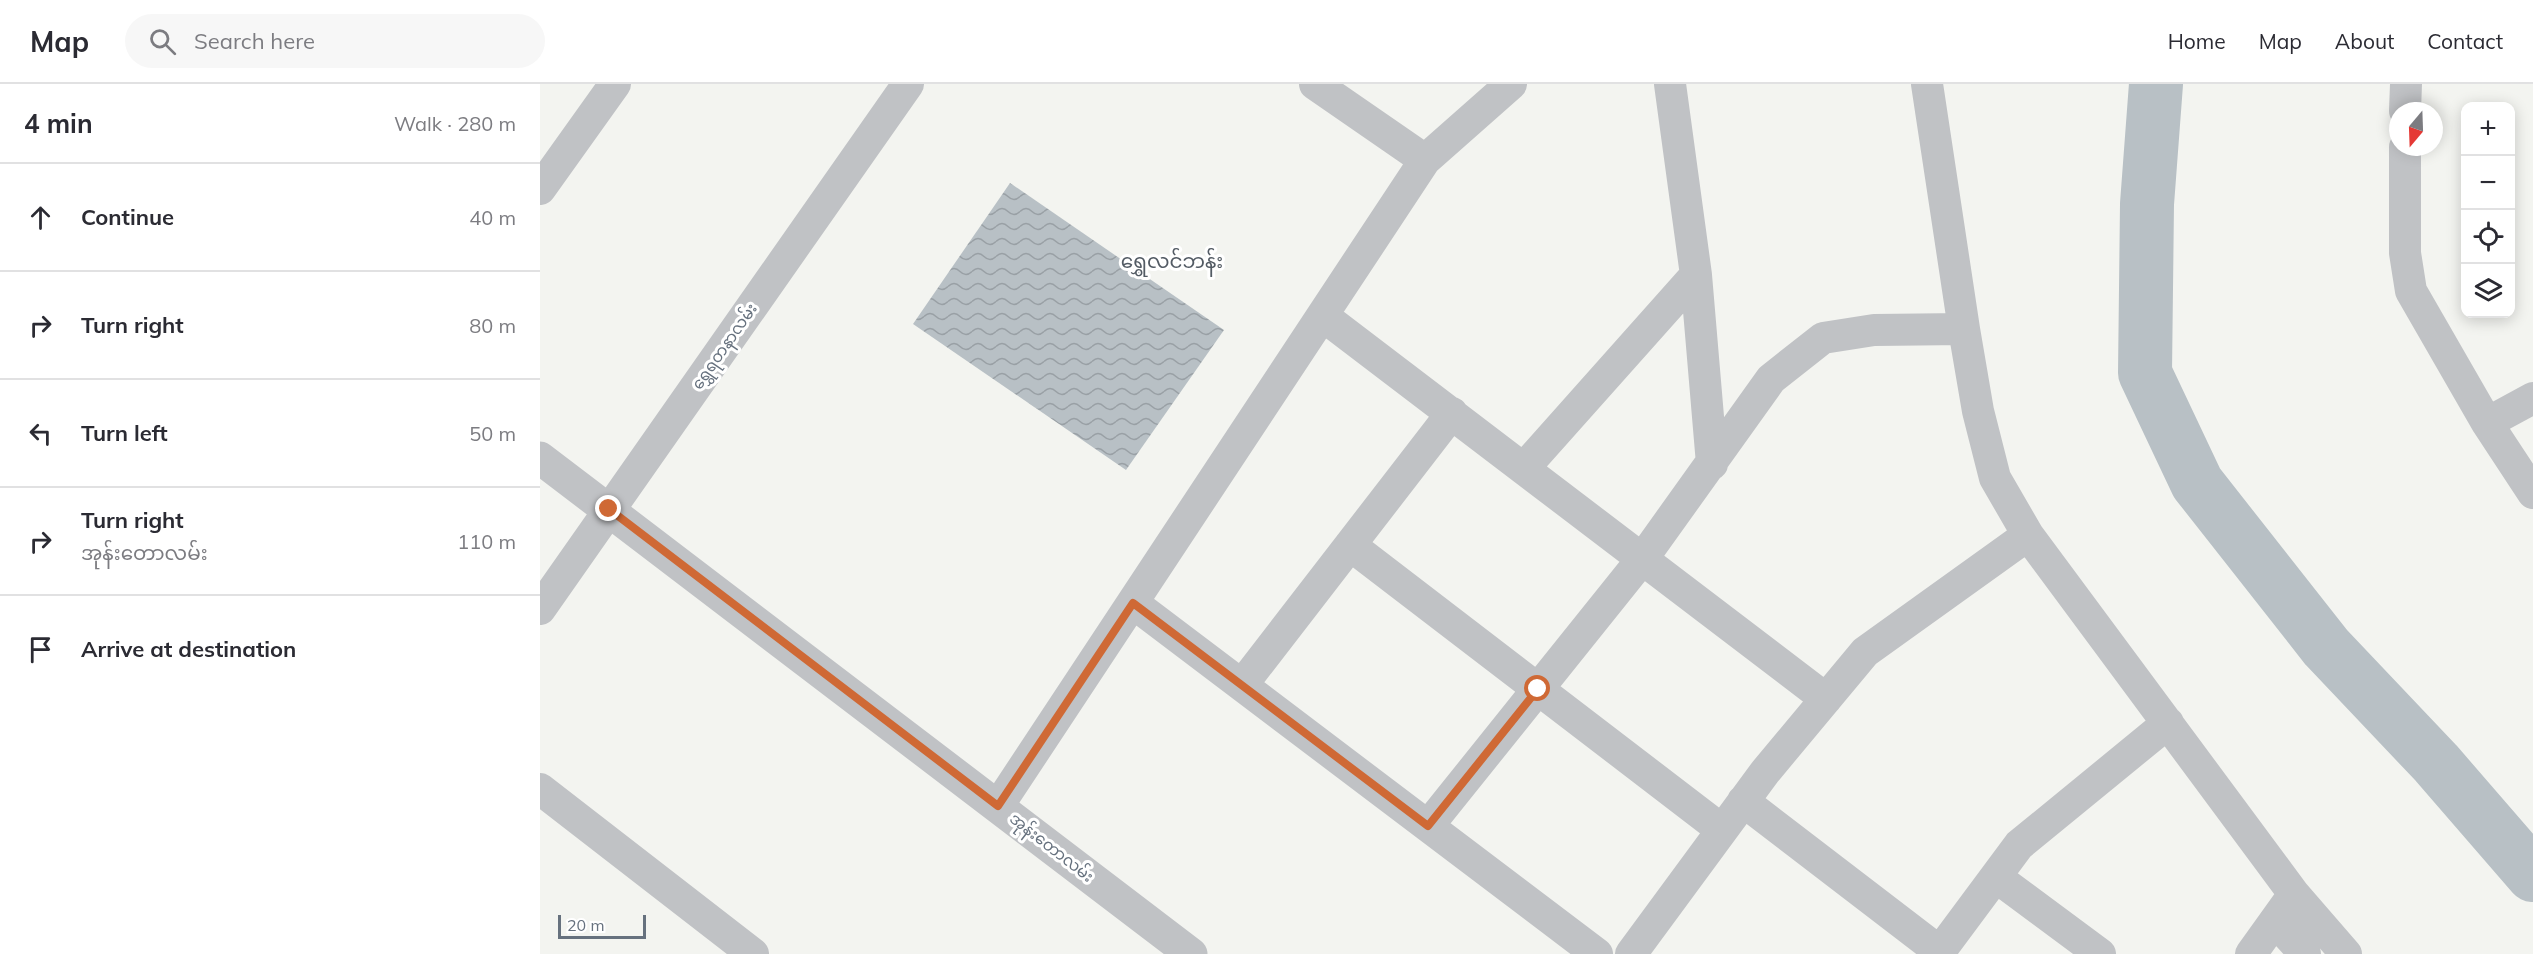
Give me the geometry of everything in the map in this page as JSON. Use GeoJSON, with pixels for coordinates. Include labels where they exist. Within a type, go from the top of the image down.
{"type":"FeatureCollection","features":[{"type":"Feature","properties":{"kind":"street"},"geometry":{"type":"LineString","coordinates":[[540,189],[550,154],[615,84]]}},
{"type":"Feature","properties":{"kind":"street","name":"ရွှေရတနာလမ်း"},"geometry":{"type":"LineString","coordinates":[[540,609],[908,84]]}},
{"type":"Feature","properties":{"kind":"street"},"geometry":{"type":"LineString","coordinates":[[1316,84],[1425,159]]}},
{"type":"Feature","properties":{"kind":"street"},"geometry":{"type":"LineString","coordinates":[[998,806],[1425,159],[1511,84]]}},
{"type":"Feature","properties":{"kind":"street"},"geometry":{"type":"LineString","coordinates":[[1670,84],[1696,275],[1712,464]]}},
{"type":"Feature","properties":{"kind":"street"},"geometry":{"type":"LineString","coordinates":[[1927,84],[1978,411],[1995,478],[2028,535],[2294,894],[2346,954]]}},
{"type":"Feature","properties":{"kind":"street"},"geometry":{"type":"LineString","coordinates":[[2405,102],[2406,84]]}},
{"type":"Feature","properties":{"kind":"street"},"geometry":{"type":"LineString","coordinates":[[2405,156],[2405,253],[2411,291],[2487,423],[2533,493]]}},
{"type":"Feature","properties":{"kind":"street"},"geometry":{"type":"LineString","coordinates":[[1524,468],[1696,275]]}},
{"type":"Feature","properties":{"kind":"street"},"geometry":{"type":"LineString","coordinates":[[1323,316],[1826,699]]}},
{"type":"Feature","properties":{"kind":"street"},"geometry":{"type":"LineString","coordinates":[[1428,826],[1643,558],[1771,379],[1823,338],[1874,330],[1964,329]]}},
{"type":"Feature","properties":{"kind":"street"},"geometry":{"type":"LineString","coordinates":[[2487,423],[2533,398]]}},
{"type":"Feature","properties":{"kind":"street"},"geometry":{"type":"LineString","coordinates":[[1242,685],[1452,413]]}},
{"type":"Feature","properties":{"kind":"street","name":"အုန်းတောလမ်း"},"geometry":{"type":"LineString","coordinates":[[540,458],[1191,954]]}},
{"type":"Feature","properties":{"kind":"street"},"geometry":{"type":"LineString","coordinates":[[1631,954],[1743,801],[1866,652],[2028,535]]}},
{"type":"Feature","properties":{"kind":"street"},"geometry":{"type":"LineString","coordinates":[[1350,544],[1722,830]]}},
{"type":"Feature","properties":{"kind":"street"},"geometry":{"type":"LineString","coordinates":[[1133,603],[1597,954]]}},
{"type":"Feature","properties":{"kind":"street"},"geometry":{"type":"LineString","coordinates":[[1743,801],[1939,953],[2019,845],[2168,723]]}},
{"type":"Feature","properties":{"kind":"street"},"geometry":{"type":"LineString","coordinates":[[540,789],[753,954]]}},
{"type":"Feature","properties":{"kind":"street"},"geometry":{"type":"LineString","coordinates":[[1996,876],[2100,954]]}},
{"type":"Feature","properties":{"kind":"street"},"geometry":{"type":"LineString","coordinates":[[2252,954],[2294,894]]}},
{"type":"Feature","properties":{"kind":"street"},"geometry":{"type":"LineString","coordinates":[[2275,921],[2305,954]]}},
{"type":"Feature","properties":{"kind":"water"},"geometry":{"type":"Polygon","coordinates":[[[1010,183],[1224,330],[1126,470],[913,324],[1010,183]]]}},
{"type":"Feature","properties":{"kind":"waterway"},"geometry":{"type":"LineString","coordinates":[[2156,84],[2147,204],[2145,373],[2197,483],[2326,647],[2436,763],[2533,875]]}},
{"type":"Feature","properties":{"kind":"district","name":"ရွှေလင်ဘန်း"},"geometry":{"type":"Point","coordinates":[1172,260]}},
{"type":"Feature","properties":{"kind":"route"},"geometry":{"type":"LineString","coordinates":[[609,509],[998,806],[1133,603],[1428,826],[1538,689]]}}]}
